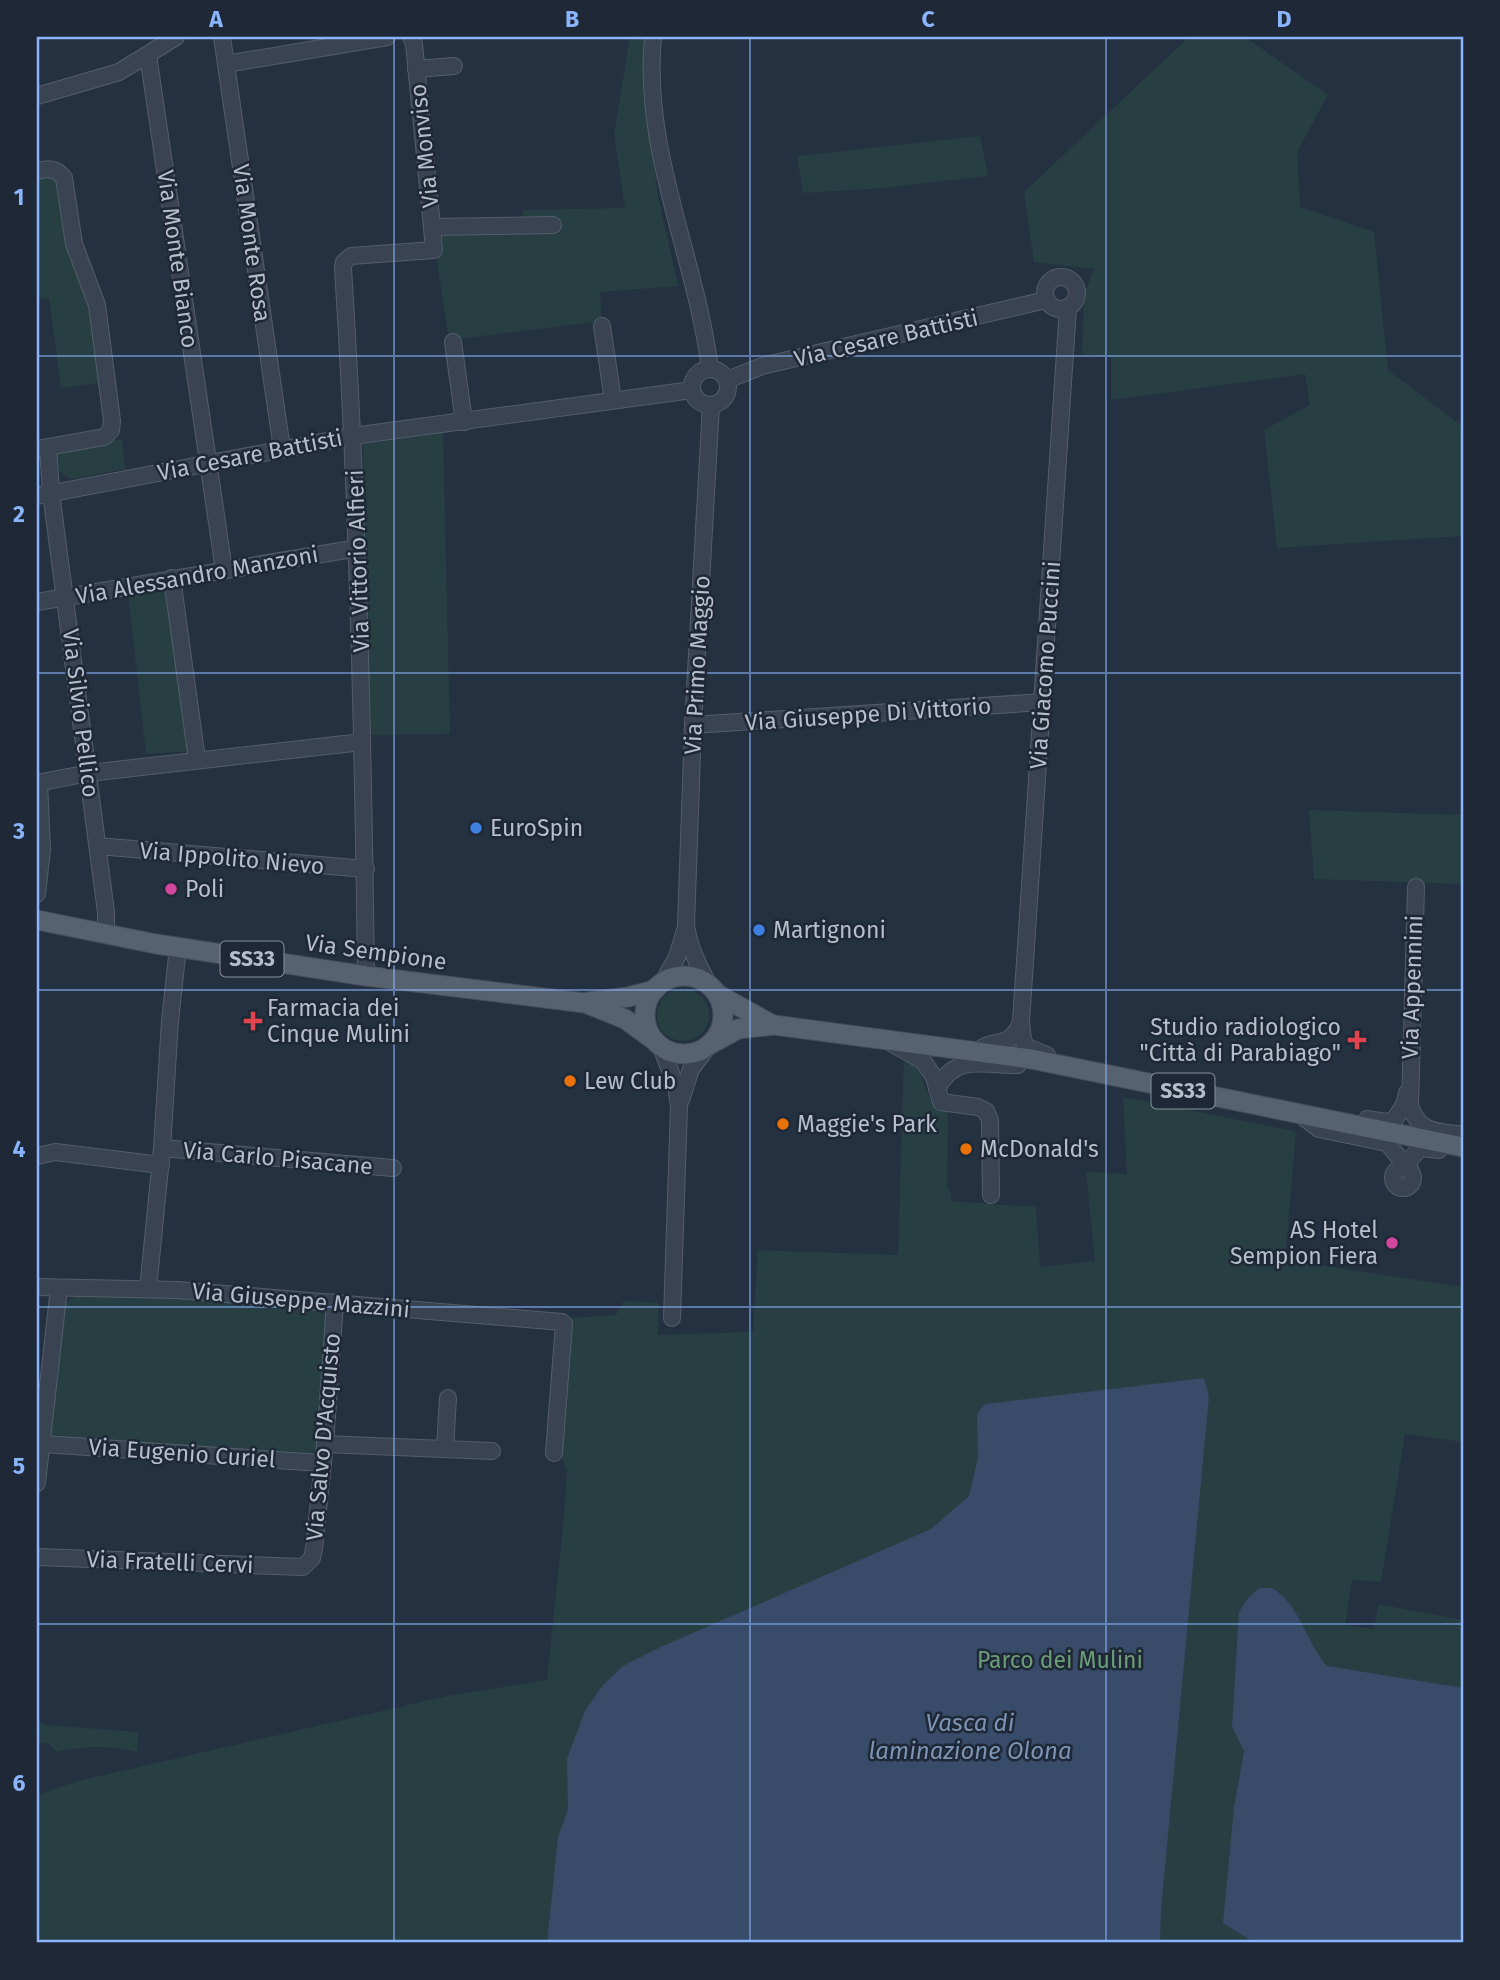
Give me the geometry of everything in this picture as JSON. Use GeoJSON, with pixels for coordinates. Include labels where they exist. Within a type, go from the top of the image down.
{"type":"FeatureCollection","features":[{"type":"Feature","properties":{"kind":"main road","name":"Via Sempione"},"geometry":{"type":"LineString","coordinates":[[37,920],[178,947],[366,976],[585,1003],[625,1019],[657,1043]]}},
{"type":"Feature","properties":{"kind":"main road","name":"SS33"},"geometry":{"type":"LineString","coordinates":[[659,986],[685,976],[697,979],[755,1017],[774,1025]]}},
{"type":"Feature","properties":{"kind":"main road","name":"Via Sempione"},"geometry":{"type":"LineString","coordinates":[[585,1003],[628,997],[659,986]]}},
{"type":"Feature","properties":{"kind":"main road"},"geometry":{"type":"LineString","coordinates":[[657,1043],[646,1020],[646,1010],[659,986]]}},
{"type":"Feature","properties":{"kind":"main road"},"geometry":{"type":"LineString","coordinates":[[709,1045],[716,1038],[723,1019],[722,1006],[713,990]]}},
{"type":"Feature","properties":{"kind":"main road","name":"SS33"},"geometry":{"type":"LineString","coordinates":[[657,1043],[681,1054],[691,1054],[738,1029],[774,1025],[1031,1059],[1302,1116]]}},
{"type":"Feature","properties":{"kind":"main road"},"geometry":{"type":"LineString","coordinates":[[1302,1116],[1463,1147]]}},
{"type":"Feature","properties":{"kind":"street"},"geometry":{"type":"LineString","coordinates":[[37,96],[107,76],[176,37]]}},
{"type":"Feature","properties":{"kind":"street","name":"Via Monte Rosa"},"geometry":{"type":"LineString","coordinates":[[222,37],[282,449]]}},
{"type":"Feature","properties":{"kind":"street"},"geometry":{"type":"LineString","coordinates":[[226,64],[387,37]]}},
{"type":"Feature","properties":{"kind":"street","name":"Via Monviso"},"geometry":{"type":"LineString","coordinates":[[411,37],[414,44],[432,227],[553,225]]}},
{"type":"Feature","properties":{"kind":"street"},"geometry":{"type":"LineString","coordinates":[[653,37],[652,93],[656,132],[705,328],[710,369]]}},
{"type":"Feature","properties":{"kind":"street","name":"Via Monte Bianco"},"geometry":{"type":"LineString","coordinates":[[148,55],[224,570]]}},
{"type":"Feature","properties":{"kind":"street","name":"Via Monviso"},"geometry":{"type":"LineString","coordinates":[[416,69],[454,66]]}},
{"type":"Feature","properties":{"kind":"street"},"geometry":{"type":"LineString","coordinates":[[37,171],[48,168],[58,170],[64,177],[74,244],[97,305],[112,421],[111,430],[104,438],[42,448]]}},
{"type":"Feature","properties":{"kind":"street","name":"Via Vittorio Alfieri"},"geometry":{"type":"LineString","coordinates":[[366,976],[358,548],[344,262],[357,255],[434,250],[432,227]]}},
{"type":"Feature","properties":{"kind":"street"},"geometry":{"type":"LineString","coordinates":[[1055,278],[1066,278],[1074,284],[1075,300],[1068,307],[1053,307],[1046,300],[1047,285],[1055,278]]}},
{"type":"Feature","properties":{"kind":"street","name":"Via Cesare Battisti"},"geometry":{"type":"LineString","coordinates":[[727,380],[762,366],[1046,300]]}},
{"type":"Feature","properties":{"kind":"street","name":"Via Giacomo Puccini"},"geometry":{"type":"LineString","coordinates":[[1021,1022],[1068,307]]}},
{"type":"Feature","properties":{"kind":"street"},"geometry":{"type":"LineString","coordinates":[[602,326],[613,400]]}},
{"type":"Feature","properties":{"kind":"street"},"geometry":{"type":"LineString","coordinates":[[453,342],[464,422]]}},
{"type":"Feature","properties":{"kind":"street"},"geometry":{"type":"LineString","coordinates":[[711,405],[701,403],[692,390],[692,383],[698,373],[710,369],[720,372],[727,380]]}},
{"type":"Feature","properties":{"kind":"street","name":"Via Primo Maggio"},"geometry":{"type":"LineString","coordinates":[[713,990],[695,958],[686,925],[693,725],[711,405],[717,404],[725,397],[727,380]]}},
{"type":"Feature","properties":{"kind":"street","name":"Via Cesare Battisti"},"geometry":{"type":"LineString","coordinates":[[44,495],[354,436],[692,390]]}},
{"type":"Feature","properties":{"kind":"street","name":"Via Silvio Pellico"},"geometry":{"type":"LineString","coordinates":[[42,448],[44,495],[66,597],[106,912],[106,934]]}},
{"type":"Feature","properties":{"kind":"street","name":"Via Alessandro Manzoni"},"geometry":{"type":"LineString","coordinates":[[37,602],[358,548]]}},
{"type":"Feature","properties":{"kind":"street"},"geometry":{"type":"LineString","coordinates":[[172,578],[197,760]]}},
{"type":"Feature","properties":{"kind":"street","name":"Via Giuseppe Di Vittorio"},"geometry":{"type":"LineString","coordinates":[[693,725],[1043,702]]}},
{"type":"Feature","properties":{"kind":"street"},"geometry":{"type":"LineString","coordinates":[[37,894],[42,849],[38,783],[89,773],[362,742]]}},
{"type":"Feature","properties":{"kind":"street","name":"Via Ippolito Nievo"},"geometry":{"type":"LineString","coordinates":[[98,846],[366,870]]}},
{"type":"Feature","properties":{"kind":"street","name":"Via Appennini"},"geometry":{"type":"LineString","coordinates":[[1416,887],[1410,1106],[1426,1129],[1463,1135]]}},
{"type":"Feature","properties":{"kind":"street","name":"Via Primo Maggio"},"geometry":{"type":"LineString","coordinates":[[659,986],[677,957],[686,925]]}},
{"type":"Feature","properties":{"kind":"street","name":"Via Carlo Pisacane"},"geometry":{"type":"LineString","coordinates":[[148,1289],[161,1165],[170,1021],[178,947]]}},
{"type":"Feature","properties":{"kind":"street"},"geometry":{"type":"LineString","coordinates":[[978,1052],[985,1046],[1000,1044],[1010,1039],[1021,1022]]}},
{"type":"Feature","properties":{"kind":"street"},"geometry":{"type":"LineString","coordinates":[[1021,1022],[1023,1040],[1027,1047],[1056,1058],[1065,1066]]}},
{"type":"Feature","properties":{"kind":"street"},"geometry":{"type":"LineString","coordinates":[[889,1040],[923,1060],[934,1077],[938,1099],[943,1103],[978,1107],[989,1115],[990,1195]]}},
{"type":"Feature","properties":{"kind":"street"},"geometry":{"type":"LineString","coordinates":[[657,1043],[674,1079],[679,1106],[672,1318]]}},
{"type":"Feature","properties":{"kind":"street"},"geometry":{"type":"LineString","coordinates":[[679,1106],[691,1069],[709,1045]]}},
{"type":"Feature","properties":{"kind":"street"},"geometry":{"type":"LineString","coordinates":[[937,1089],[948,1074],[960,1065],[1018,1065],[1031,1059]]}},
{"type":"Feature","properties":{"kind":"street","name":"Via Appennini"},"geometry":{"type":"LineString","coordinates":[[1302,1116],[1324,1112],[1386,1122],[1394,1120],[1404,1105],[1409,1087]]}},
{"type":"Feature","properties":{"kind":"street"},"geometry":{"type":"LineString","coordinates":[[1302,1116],[1319,1129],[1387,1143],[1402,1161],[1404,1170],[1408,1161],[1421,1148],[1463,1153]]}},
{"type":"Feature","properties":{"kind":"street","name":"Via Carlo Pisacane"},"geometry":{"type":"LineString","coordinates":[[162,1147],[393,1168]]}},
{"type":"Feature","properties":{"kind":"street"},"geometry":{"type":"LineString","coordinates":[[37,1156],[55,1152],[161,1165]]}},
{"type":"Feature","properties":{"kind":"street","name":"Via Giuseppe Mazzini"},"geometry":{"type":"LineString","coordinates":[[37,1287],[148,1289],[557,1321],[564,1324],[554,1453]]}},
{"type":"Feature","properties":{"kind":"street"},"geometry":{"type":"LineString","coordinates":[[37,1483],[59,1288]]}},
{"type":"Feature","properties":{"kind":"street","name":"Via Salvo D'Acquisto"},"geometry":{"type":"LineString","coordinates":[[303,1567],[312,1558],[314,1549],[335,1303]]}},
{"type":"Feature","properties":{"kind":"street"},"geometry":{"type":"LineString","coordinates":[[445,1449],[447,1398]]}},
{"type":"Feature","properties":{"kind":"street","name":"Via Eugenio Curiel"},"geometry":{"type":"LineString","coordinates":[[43,1444],[321,1463]]}},
{"type":"Feature","properties":{"kind":"street"},"geometry":{"type":"LineString","coordinates":[[325,1444],[492,1451]]}},
{"type":"Feature","properties":{"kind":"street","name":"Via Fratelli Cervi"},"geometry":{"type":"LineString","coordinates":[[37,1557],[303,1567]]}},
{"type":"Feature","properties":{"kind":"green space"},"geometry":{"type":"Polygon","coordinates":[[[630,37],[648,37],[646,98],[657,191],[678,286],[600,292],[602,321],[449,340],[431,223],[524,221],[523,210],[625,208],[614,134],[630,37]]]}},
{"type":"Feature","properties":{"kind":"green space"},"geometry":{"type":"Polygon","coordinates":[[[1189,37],[1245,37],[1328,95],[1297,152],[1300,207],[1374,232],[1388,370],[1463,427],[1463,536],[1277,548],[1264,430],[1310,405],[1305,374],[1111,400],[1111,357],[1082,354],[1084,295],[1094,269],[1034,262],[1024,192],[1189,37]]]}},
{"type":"Feature","properties":{"kind":"green space"},"geometry":{"type":"Polygon","coordinates":[[[980,136],[988,176],[883,188],[803,193],[797,156],[980,136]]]}},
{"type":"Feature","properties":{"kind":"green space"},"geometry":{"type":"Polygon","coordinates":[[[44,174],[56,179],[59,187],[70,259],[90,307],[98,383],[61,388],[49,298],[37,299],[37,176],[44,174]]]}},
{"type":"Feature","properties":{"kind":"green space"},"geometry":{"type":"Polygon","coordinates":[[[443,433],[450,734],[370,735],[363,444],[443,433]]]}},
{"type":"Feature","properties":{"kind":"green space"},"geometry":{"type":"Polygon","coordinates":[[[122,439],[125,469],[72,479],[57,469],[57,457],[64,450],[122,439]]]}},
{"type":"Feature","properties":{"kind":"green space"},"geometry":{"type":"Polygon","coordinates":[[[168,586],[192,751],[146,754],[128,593],[168,586]]]}},
{"type":"Feature","properties":{"kind":"green space"},"geometry":{"type":"Polygon","coordinates":[[[1309,810],[1463,815],[1463,884],[1314,879],[1309,810]]]}},
{"type":"Feature","properties":{"kind":"green space"},"geometry":{"type":"Polygon","coordinates":[[[683,989],[702,996],[709,1015],[702,1034],[683,1041],[664,1034],[657,1015],[664,996],[683,989]]]}},
{"type":"Feature","properties":{"kind":"green space","name":"Parco dei Mulini"},"geometry":{"type":"Polygon","coordinates":[[[904,1057],[920,1072],[933,1104],[948,1111],[947,1186],[951,1201],[1036,1207],[1040,1267],[1095,1261],[1086,1172],[1127,1174],[1123,1097],[1296,1133],[1285,1260],[1463,1287],[1463,1442],[1405,1434],[1381,1582],[1352,1580],[1345,1625],[1374,1629],[1378,1604],[1463,1620],[1463,1943],[37,1943],[37,1795],[78,1781],[447,1696],[547,1680],[567,1472],[561,1453],[570,1318],[616,1315],[624,1301],[659,1303],[658,1335],[753,1332],[758,1250],[898,1255],[904,1057]]]}},
{"type":"Feature","properties":{"kind":"green space"},"geometry":{"type":"Polygon","coordinates":[[[74,1297],[170,1297],[321,1309],[327,1316],[317,1448],[308,1455],[54,1438],[49,1435],[64,1304],[74,1297]]]}},
{"type":"Feature","properties":{"kind":"green space"},"geometry":{"type":"Polygon","coordinates":[[[37,1720],[45,1725],[139,1732],[137,1752],[97,1747],[57,1752],[49,1744],[37,1742],[37,1720]]]}},
{"type":"Feature","properties":{"kind":"water","name":"Vasca di laminazione Olona"},"geometry":{"type":"Polygon","coordinates":[[[1204,1378],[1209,1396],[1160,1943],[547,1943],[558,1837],[568,1810],[567,1759],[585,1711],[602,1686],[623,1666],[931,1529],[969,1496],[978,1458],[977,1414],[985,1404],[1204,1378]]]}},
{"type":"Feature","properties":{"kind":"water"},"geometry":{"type":"Polygon","coordinates":[[[1259,1588],[1272,1588],[1290,1604],[1327,1666],[1463,1688],[1463,1943],[1255,1943],[1223,1923],[1234,1808],[1244,1751],[1232,1727],[1239,1612],[1259,1588]]]}},
{"type":"Feature","properties":{"kind":"place","name":"EuroSpin"},"geometry":{"type":"Point","coordinates":[476,828]}},
{"type":"Feature","properties":{"kind":"place","name":"Poli"},"geometry":{"type":"Point","coordinates":[171,889]}},
{"type":"Feature","properties":{"kind":"place","name":"Martignoni"},"geometry":{"type":"Point","coordinates":[759,930]}},
{"type":"Feature","properties":{"kind":"place","name":"Farmacia dei Cinque Mulini"},"geometry":{"type":"Point","coordinates":[253,1021]}},
{"type":"Feature","properties":{"kind":"place","name":"Studio radiologico \"Città di Parabiago\""},"geometry":{"type":"Point","coordinates":[1357,1040]}},
{"type":"Feature","properties":{"kind":"place","name":"Lew Club"},"geometry":{"type":"Point","coordinates":[570,1081]}},
{"type":"Feature","properties":{"kind":"place","name":"Maggie's Park"},"geometry":{"type":"Point","coordinates":[783,1124]}},
{"type":"Feature","properties":{"kind":"place","name":"McDonald's"},"geometry":{"type":"Point","coordinates":[966,1149]}},
{"type":"Feature","properties":{"kind":"place","name":"AS Hotel Sempion Fiera"},"geometry":{"type":"Point","coordinates":[1392,1243]}}]}
